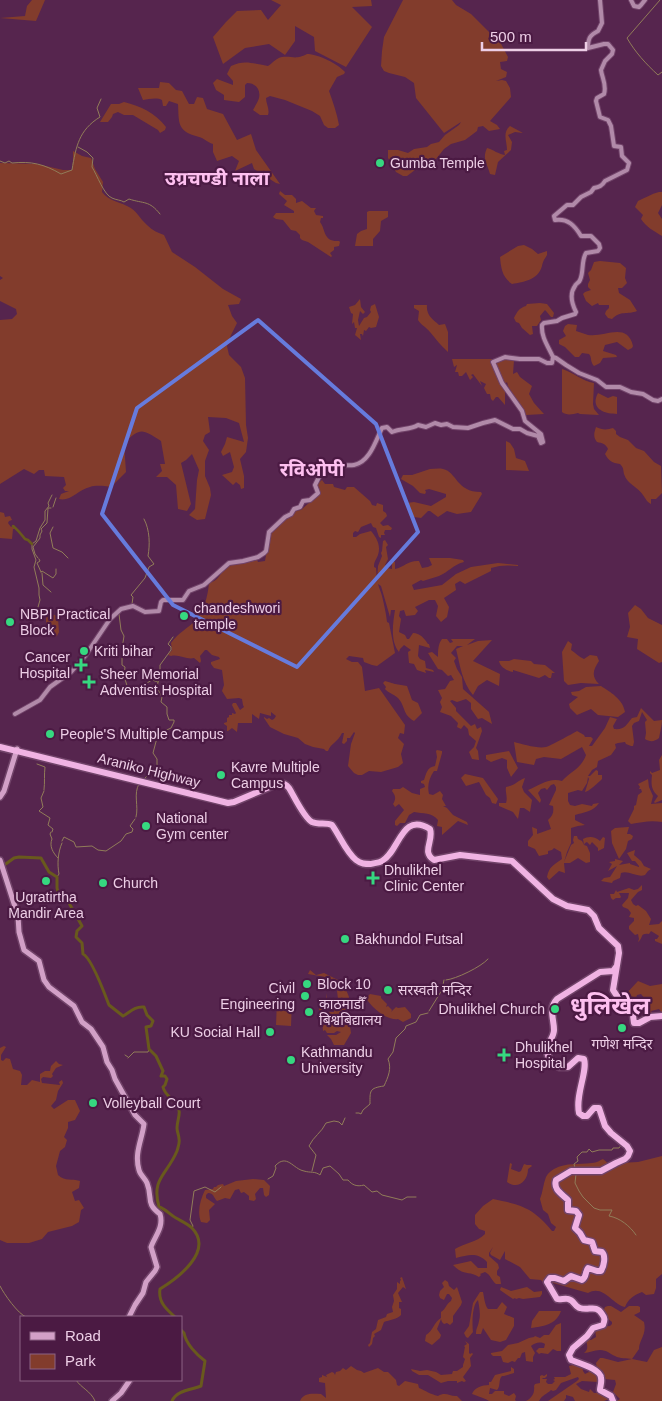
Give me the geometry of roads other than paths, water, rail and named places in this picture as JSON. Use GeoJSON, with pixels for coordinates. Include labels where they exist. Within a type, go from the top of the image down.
{"type":"FeatureCollection","features":[{"type":"Feature","properties":{"kind":"highway","name":"Araniko Highway"},"geometry":{"type":"LineString","coordinates":[[0,745],[228,802],[234,802],[283,783],[289,788],[308,819],[313,823],[332,825],[352,856],[358,862],[365,864],[385,859],[409,826],[416,824],[430,830],[431,835],[427,851],[432,859],[437,860],[460,855],[512,861],[554,899],[567,906],[588,910],[594,916],[599,928],[617,944],[619,951],[613,987],[614,994],[630,1002],[634,1023],[650,1017],[662,1016]]}},
{"type":"Feature","properties":{"kind":"highway"},"geometry":{"type":"LineString","coordinates":[[613,1401],[611,1396],[600,1390],[600,1374],[571,1360],[569,1357],[570,1351],[593,1328],[603,1325],[604,1319],[602,1314],[596,1308],[583,1309],[577,1307],[568,1299],[557,1300],[547,1282],[550,1278],[564,1281],[571,1276],[582,1280],[588,1268],[601,1271],[604,1256],[602,1252],[595,1251],[592,1242],[584,1240],[575,1228],[579,1215],[576,1211],[568,1210],[568,1200],[558,1192],[555,1184],[556,1180],[572,1171],[601,1171],[625,1159],[629,1154],[629,1149],[626,1144],[606,1128],[599,1108],[594,1108],[587,1116],[579,1113],[578,1097],[586,1065],[584,1059],[578,1058],[568,1066],[560,1068],[550,1060],[547,1051],[554,1032],[552,1013],[554,1002],[595,975],[615,970],[618,964]]}},
{"type":"Feature","properties":{"kind":"highway"},"geometry":{"type":"LineString","coordinates":[[610,972],[615,978]]}},
{"type":"Feature","properties":{"kind":"main road"},"geometry":{"type":"LineString","coordinates":[[600,0],[602,23],[598,32],[590,36],[588,48],[608,44],[612,54],[601,70],[605,82],[604,94],[597,98],[596,101],[600,117],[608,120],[614,146],[621,147],[622,156],[629,166],[628,170],[604,181],[602,185],[594,188],[573,204],[567,204],[556,213],[554,217],[556,220],[566,220],[577,229],[581,236],[591,236],[599,244],[600,248],[598,251],[586,253],[584,257],[580,280],[574,286],[571,298],[575,314],[557,321],[544,323],[541,329],[553,357],[566,366],[597,380],[606,387],[620,387],[631,392],[643,394],[653,400],[662,399]]}},
{"type":"Feature","properties":{"kind":"main road"},"geometry":{"type":"LineString","coordinates":[[631,0],[634,6],[637,7],[642,5],[645,0]]}},
{"type":"Feature","properties":{"kind":"main road"},"geometry":{"type":"LineString","coordinates":[[16,714],[40,700],[50,686],[71,672],[85,656],[110,619],[120,609],[132,606],[145,612],[159,611],[163,600],[182,600],[189,591],[204,585],[229,563],[258,557],[265,552],[270,531],[291,514],[294,509],[300,507],[303,501],[310,500],[318,493],[315,486],[324,467],[358,464],[364,460],[381,429],[385,427],[392,432],[413,428],[417,425],[426,428],[435,424],[448,424],[453,427],[469,428],[495,420],[513,429],[522,429],[527,433],[538,436],[542,443],[541,434],[525,421],[522,411],[502,383],[493,362],[505,357],[520,360],[539,359],[552,363],[553,357]]}},
{"type":"Feature","properties":{"kind":"main road"},"geometry":{"type":"LineString","coordinates":[[0,797],[4,791],[17,750]]}},
{"type":"Feature","properties":{"kind":"main road"},"geometry":{"type":"LineString","coordinates":[[0,861],[18,916],[19,932],[24,950],[38,961],[44,980],[49,987],[74,1006],[82,1022],[91,1030],[103,1047],[108,1064],[131,1109],[135,1116],[144,1124],[138,1148],[138,1164],[140,1172],[147,1183],[152,1207],[160,1215],[161,1224],[151,1247],[157,1267],[146,1282],[143,1293],[130,1316]]}},
{"type":"Feature","properties":{"kind":"main road"},"geometry":{"type":"LineString","coordinates":[[112,1401],[121,1393],[129,1381]]}},
{"type":"Feature","properties":{"kind":"waterway"},"geometry":{"type":"LineString","coordinates":[[660,0],[627,38],[637,53],[658,75],[662,72]]}},
{"type":"Feature","properties":{"kind":"waterway"},"geometry":{"type":"LineString","coordinates":[[0,161],[5,163],[9,161],[12,163],[25,162],[37,164],[61,174],[72,170],[75,153],[83,133],[87,127],[100,117],[97,108],[101,99]]}},
{"type":"Feature","properties":{"kind":"waterway"},"geometry":{"type":"LineString","coordinates":[[78,147],[93,158],[92,167],[103,189],[109,196],[124,202],[129,199],[146,203],[153,206],[160,214]]}},
{"type":"Feature","properties":{"kind":"waterway"},"geometry":{"type":"LineString","coordinates":[[32,544],[36,541],[45,520],[45,511],[49,506],[48,503],[52,495]]}},
{"type":"Feature","properties":{"kind":"waterway"},"geometry":{"type":"LineString","coordinates":[[53,507],[56,498]]}},
{"type":"Feature","properties":{"kind":"waterway"},"geometry":{"type":"LineString","coordinates":[[38,558],[33,547],[40,538],[41,529],[47,523],[48,508],[51,508]]}},
{"type":"Feature","properties":{"kind":"waterway"},"geometry":{"type":"LineString","coordinates":[[132,604],[133,597],[131,595],[145,578],[149,567],[154,564],[148,556],[149,538],[144,519]]}},
{"type":"Feature","properties":{"kind":"waterway"},"geometry":{"type":"LineString","coordinates":[[13,526],[32,544]]}},
{"type":"Feature","properties":{"kind":"waterway"},"geometry":{"type":"LineString","coordinates":[[53,527],[50,533],[53,548],[62,552],[68,558]]}},
{"type":"Feature","properties":{"kind":"waterway"},"geometry":{"type":"LineString","coordinates":[[32,545],[36,560],[34,567],[39,588],[40,600],[38,607]]}},
{"type":"Feature","properties":{"kind":"waterway"},"geometry":{"type":"LineString","coordinates":[[39,559],[40,561],[37,563],[41,572]]}},
{"type":"Feature","properties":{"kind":"waterway"},"geometry":{"type":"LineString","coordinates":[[41,572],[53,578],[56,574],[56,569]]}},
{"type":"Feature","properties":{"kind":"waterway"},"geometry":{"type":"LineString","coordinates":[[42,573],[43,585],[51,592]]}},
{"type":"Feature","properties":{"kind":"waterway"},"geometry":{"type":"LineString","coordinates":[[119,614],[121,630],[124,636],[122,665],[125,667],[124,676],[129,692],[135,686],[142,686],[152,680],[158,682]]}},
{"type":"Feature","properties":{"kind":"waterway"},"geometry":{"type":"LineString","coordinates":[[144,779],[157,766],[157,759],[153,753],[158,734],[171,728],[174,722],[174,720],[169,720],[167,707],[161,702],[162,697],[157,688],[160,678],[160,665],[171,650],[168,644],[173,637]]}},
{"type":"Feature","properties":{"kind":"waterway"},"geometry":{"type":"LineString","coordinates":[[37,764],[45,767],[44,790]]}},
{"type":"Feature","properties":{"kind":"waterway"},"geometry":{"type":"LineString","coordinates":[[136,817],[136,792],[139,784]]}},
{"type":"Feature","properties":{"kind":"waterway"},"geometry":{"type":"LineString","coordinates":[[44,791],[41,798],[43,807],[39,811],[50,818],[48,825],[53,829],[52,832]]}},
{"type":"Feature","properties":{"kind":"waterway"},"geometry":{"type":"LineString","coordinates":[[62,841],[64,837],[74,842],[76,847],[92,846],[98,850],[106,851],[121,841],[126,834],[132,832],[133,829],[130,826],[135,819]]}},
{"type":"Feature","properties":{"kind":"waterway"},"geometry":{"type":"LineString","coordinates":[[51,832],[51,847],[58,858]]}},
{"type":"Feature","properties":{"kind":"waterway"},"geometry":{"type":"LineString","coordinates":[[57,877],[59,874],[59,854],[62,843]]}},
{"type":"Feature","properties":{"kind":"waterway"},"geometry":{"type":"LineString","coordinates":[[3,866],[14,858],[41,858],[49,872],[57,877],[59,896],[69,903],[82,926],[77,931],[76,937],[82,943],[83,954],[94,969],[109,1005],[123,1016],[135,1008],[144,1007],[147,1015],[153,1021],[151,1026],[146,1027],[149,1049],[156,1056],[163,1071],[161,1076],[165,1076],[167,1079],[163,1087],[164,1090],[179,1110],[177,1128],[179,1144],[173,1159],[161,1177],[157,1189],[159,1207],[192,1228],[198,1237],[199,1246],[196,1255],[184,1271],[160,1289],[161,1301],[174,1316]]}},
{"type":"Feature","properties":{"kind":"waterway"},"geometry":{"type":"LineString","coordinates":[[446,980],[468,972],[480,966],[488,959]]}},
{"type":"Feature","properties":{"kind":"waterway"},"geometry":{"type":"LineString","coordinates":[[429,1011],[442,990],[444,980]]}},
{"type":"Feature","properties":{"kind":"waterway"},"geometry":{"type":"LineString","coordinates":[[356,1113],[361,1114],[370,1104],[370,1093],[373,1089],[384,1086],[390,1070],[388,1059],[393,1052],[396,1038],[406,1026],[416,1022],[420,1015],[428,1013]]}},
{"type":"Feature","properties":{"kind":"waterway"},"geometry":{"type":"LineString","coordinates":[[128,1058],[134,1052],[148,1052],[149,1049]]}},
{"type":"Feature","properties":{"kind":"waterway"},"geometry":{"type":"LineString","coordinates":[[312,1171],[316,1155],[309,1146],[326,1123],[334,1121],[342,1125],[345,1118]]}},
{"type":"Feature","properties":{"kind":"waterway"},"geometry":{"type":"LineString","coordinates":[[575,1168],[574,1164],[578,1161],[577,1157],[582,1152],[587,1152],[589,1149],[592,1152],[612,1150],[613,1148],[619,1148],[622,1144]]}},
{"type":"Feature","properties":{"kind":"waterway"},"geometry":{"type":"LineString","coordinates":[[268,1179],[273,1176],[275,1166],[283,1161],[287,1161],[300,1170],[320,1175],[323,1168],[330,1166],[343,1180],[348,1180],[357,1186],[364,1185],[372,1192],[377,1191],[382,1195],[402,1200],[407,1197],[416,1197]]}},
{"type":"Feature","properties":{"kind":"waterway"},"geometry":{"type":"LineString","coordinates":[[576,1174],[575,1183],[583,1197],[594,1208],[612,1210],[609,1216],[624,1223],[636,1235]]}},
{"type":"Feature","properties":{"kind":"waterway"},"geometry":{"type":"LineString","coordinates":[[192,1228],[190,1220],[194,1191],[205,1187],[215,1192],[221,1187]]}},
{"type":"Feature","properties":{"kind":"waterway"},"geometry":{"type":"LineString","coordinates":[[0,1286],[15,1308],[24,1316]]}},
{"type":"Feature","properties":{"kind":"waterway"},"geometry":{"type":"LineString","coordinates":[[172,1401],[181,1392],[201,1386],[205,1361],[192,1349],[182,1331]]}},
{"type":"Feature","properties":{"kind":"waterway"},"geometry":{"type":"LineString","coordinates":[[77,1381],[95,1401]]}},
{"type":"Feature","properties":{"kind":"place","name":"Gumba Temple"},"geometry":{"type":"Point","coordinates":[380,163]}},
{"type":"Feature","properties":{"kind":"place","name":"chandeshwori temple"},"geometry":{"type":"Point","coordinates":[184,616]}},
{"type":"Feature","properties":{"kind":"place","name":"NBPI Practical Block"},"geometry":{"type":"Point","coordinates":[10,622]}},
{"type":"Feature","properties":{"kind":"place","name":"Kriti bihar"},"geometry":{"type":"Point","coordinates":[84,651]}},
{"type":"Feature","properties":{"kind":"place","name":"Cancer Hospital"},"geometry":{"type":"Point","coordinates":[81,665]}},
{"type":"Feature","properties":{"kind":"place","name":"Sheer Memorial Adventist Hospital"},"geometry":{"type":"Point","coordinates":[89,682]}},
{"type":"Feature","properties":{"kind":"place","name":"People'S Multiple Campus"},"geometry":{"type":"Point","coordinates":[50,734]}},
{"type":"Feature","properties":{"kind":"place","name":"Kavre Multiple Campus"},"geometry":{"type":"Point","coordinates":[221,775]}},
{"type":"Feature","properties":{"kind":"place","name":"National Gym center"},"geometry":{"type":"Point","coordinates":[146,826]}},
{"type":"Feature","properties":{"kind":"place","name":"Dhulikhel Clinic Center"},"geometry":{"type":"Point","coordinates":[373,878]}},
{"type":"Feature","properties":{"kind":"place","name":"Ugratirtha Mandir Area"},"geometry":{"type":"Point","coordinates":[46,881]}},
{"type":"Feature","properties":{"kind":"place","name":"Church"},"geometry":{"type":"Point","coordinates":[103,883]}},
{"type":"Feature","properties":{"kind":"place","name":"Bakhundol Futsal"},"geometry":{"type":"Point","coordinates":[345,939]}},
{"type":"Feature","properties":{"kind":"place","name":"Block 10"},"geometry":{"type":"Point","coordinates":[307,984]}},
{"type":"Feature","properties":{"kind":"place","name":"सरस्वती मन्दिर"},"geometry":{"type":"Point","coordinates":[388,990]}},
{"type":"Feature","properties":{"kind":"place","name":"Civil Engineering"},"geometry":{"type":"Point","coordinates":[305,996]}},
{"type":"Feature","properties":{"kind":"place","name":"Dhulikhel Church"},"geometry":{"type":"Point","coordinates":[555,1009]}},
{"type":"Feature","properties":{"kind":"place","name":"काठमाडौँ बिश्वबिद्यालय"},"geometry":{"type":"Point","coordinates":[309,1012]}},
{"type":"Feature","properties":{"kind":"place","name":"गणेश मन्दिर"},"geometry":{"type":"Point","coordinates":[622,1028]}},
{"type":"Feature","properties":{"kind":"place","name":"KU Social Hall"},"geometry":{"type":"Point","coordinates":[270,1032]}},
{"type":"Feature","properties":{"kind":"place","name":"Dhulikhel Hospital"},"geometry":{"type":"Point","coordinates":[504,1055]}},
{"type":"Feature","properties":{"kind":"place","name":"Kathmandu University"},"geometry":{"type":"Point","coordinates":[291,1060]}},
{"type":"Feature","properties":{"kind":"place","name":"Volleyball Court"},"geometry":{"type":"Point","coordinates":[93,1103]}},
{"type":"Feature","properties":{"kind":"district","name":"उग्रचण्डी नाला"},"geometry":{"type":"Point","coordinates":[217,178]}},
{"type":"Feature","properties":{"kind":"district","name":"रविओपी"},"geometry":{"type":"Point","coordinates":[312,469]}},
{"type":"Feature","properties":{"kind":"district","name":"धुलिखेल"},"geometry":{"type":"Point","coordinates":[610,1006]}}]}
